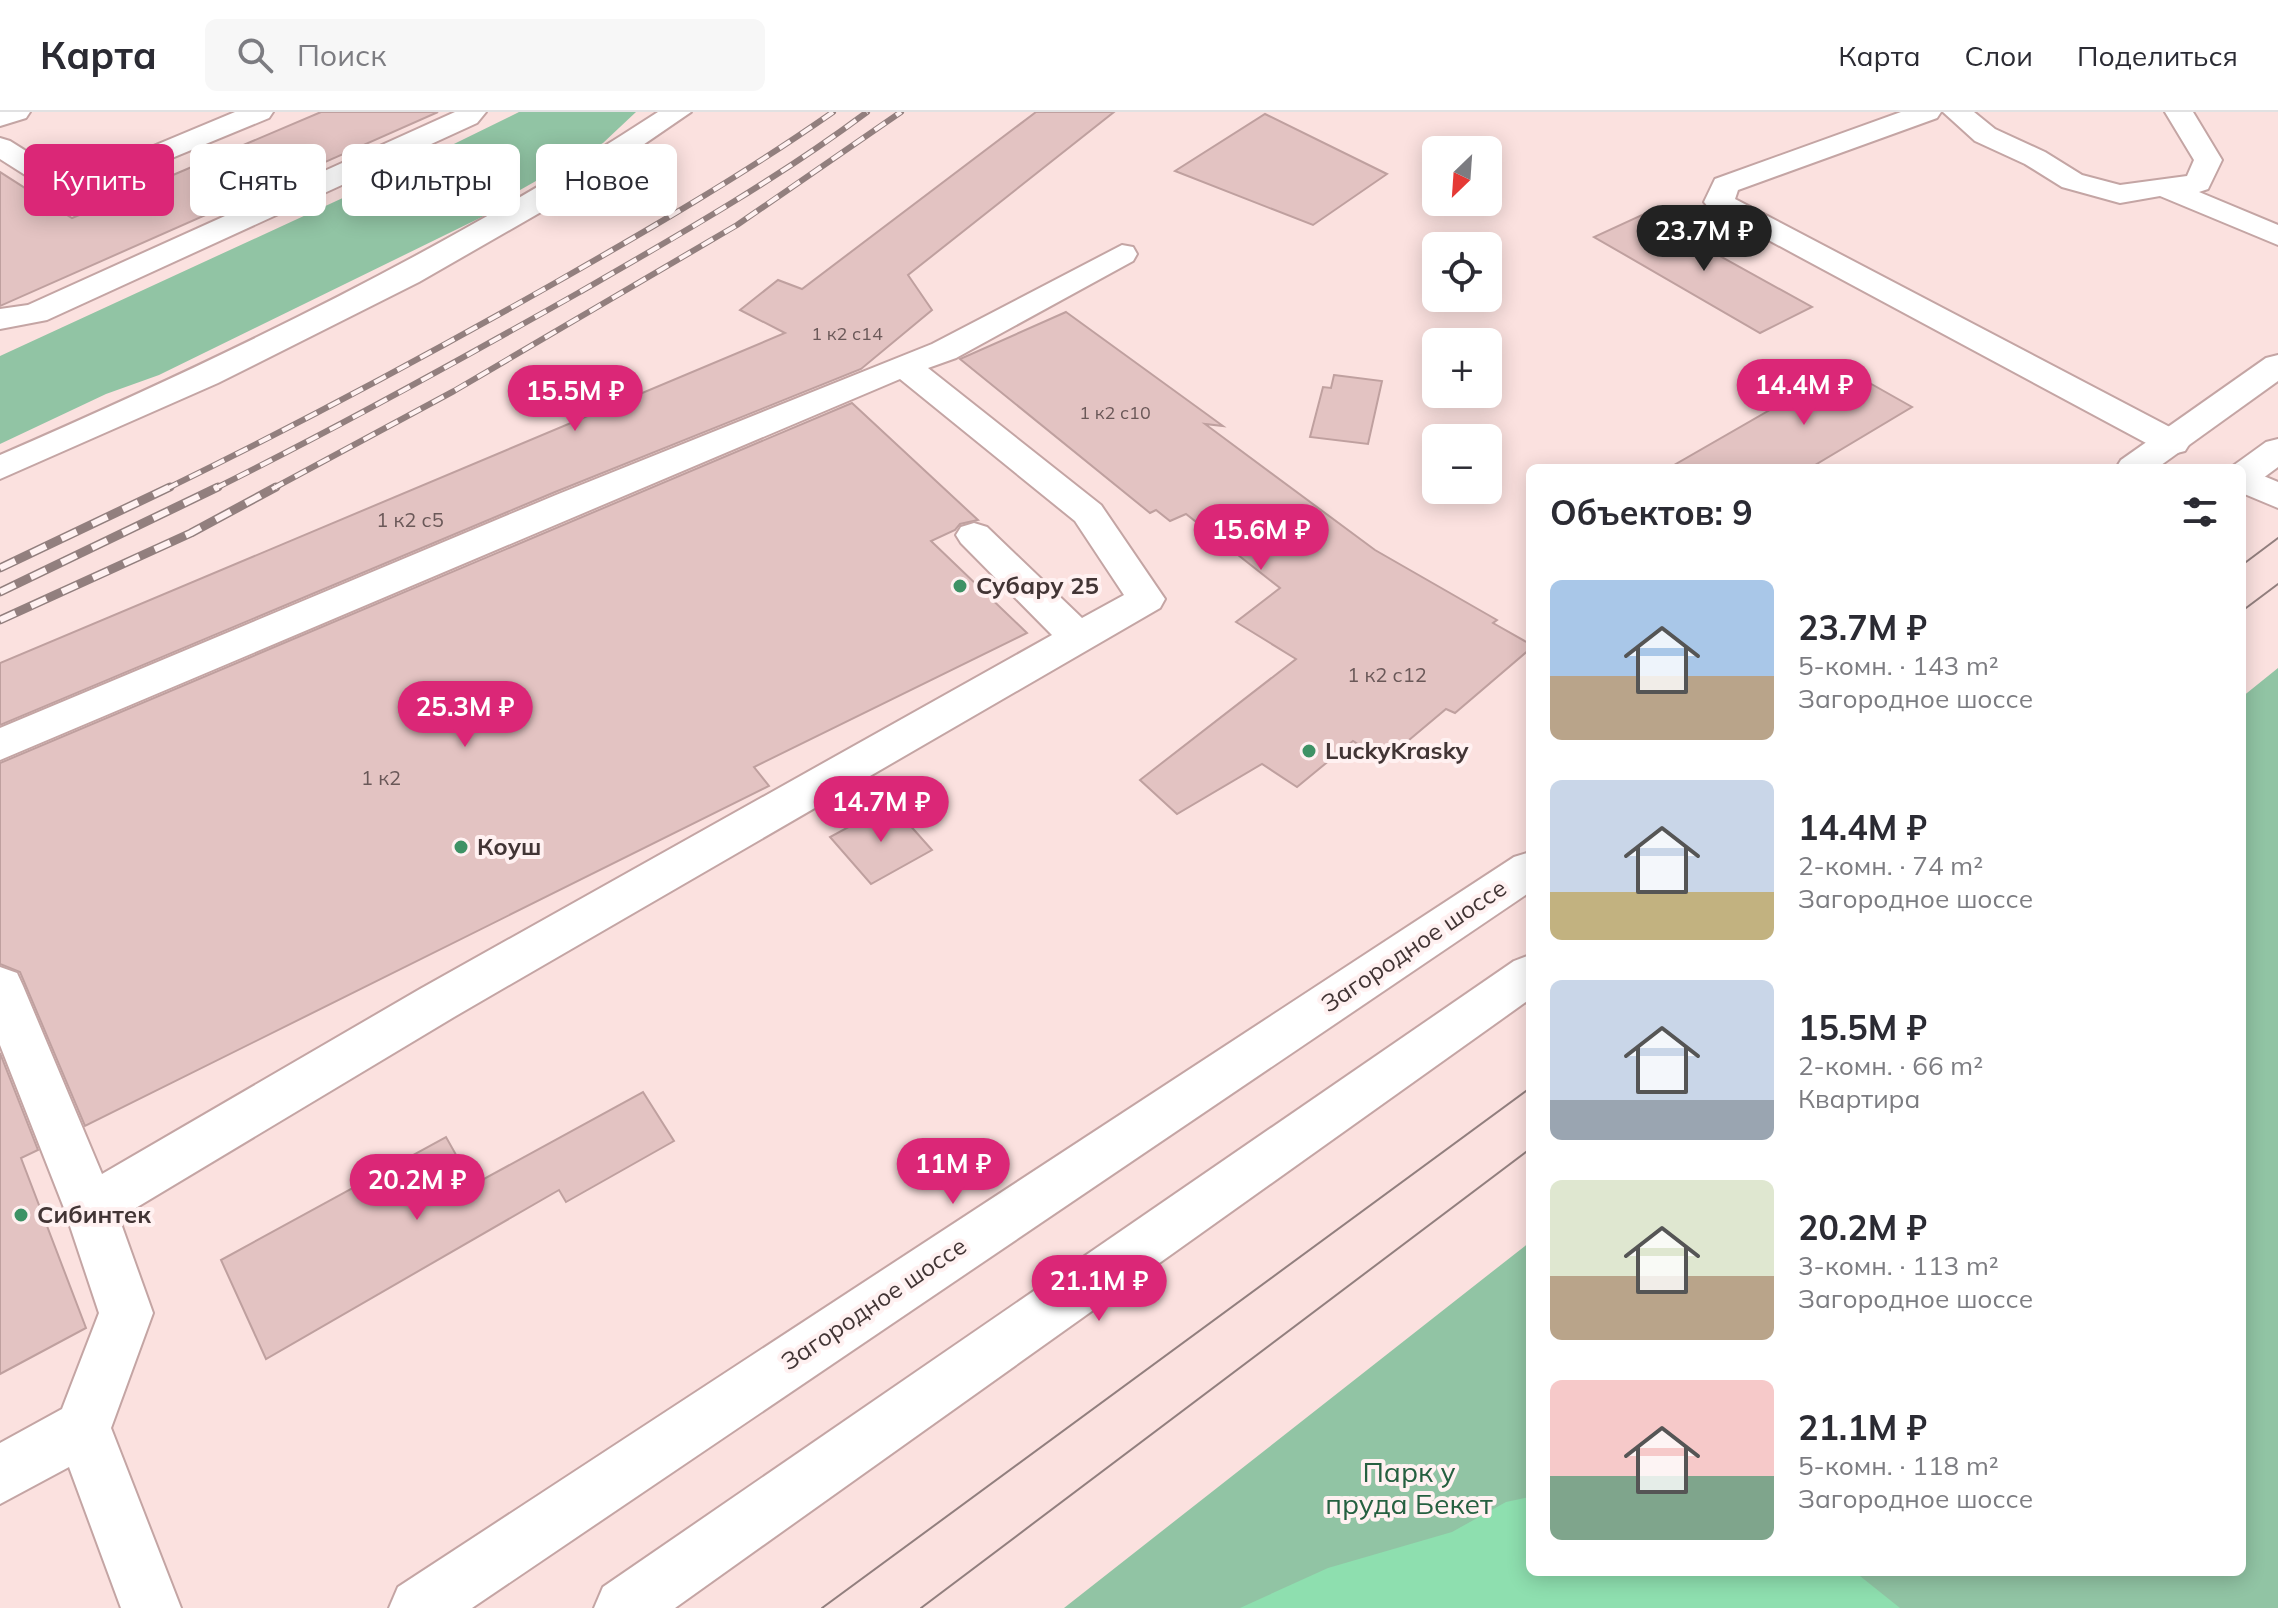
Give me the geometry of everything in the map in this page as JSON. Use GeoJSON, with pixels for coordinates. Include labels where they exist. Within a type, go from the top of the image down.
{"type":"FeatureCollection","features":[{"type":"Feature","properties":{"kind":"main road"},"geometry":{"type":"LineString","coordinates":[[0,118],[16,112]]}},
{"type":"Feature","properties":{"kind":"main road"},"geometry":{"type":"LineString","coordinates":[[0,147],[70,191],[259,112]]}},
{"type":"Feature","properties":{"kind":"main road"},"geometry":{"type":"LineString","coordinates":[[0,319],[36,313],[467,117],[472,112]]}},
{"type":"Feature","properties":{"kind":"main road"},"geometry":{"type":"LineString","coordinates":[[0,468],[202,380],[421,267],[540,201],[677,112]]}},
{"type":"Feature","properties":{"kind":"main road"},"geometry":{"type":"LineString","coordinates":[[1927,112],[1725,185],[1719,202],[2173,443]]}},
{"type":"Feature","properties":{"kind":"main road"},"geometry":{"type":"LineString","coordinates":[[1957,112],[1985,135],[2035,158],[2072,181],[2120,194],[2198,183],[2208,160],[2179,112]]}},
{"type":"Feature","properties":{"kind":"main road"},"geometry":{"type":"LineString","coordinates":[[2163,187],[2278,236]]}},
{"type":"Feature","properties":{"kind":"main road"},"geometry":{"type":"LineString","coordinates":[[0,745],[569,503],[944,351],[1122,254]]}},
{"type":"Feature","properties":{"kind":"main road"},"geometry":{"type":"LineString","coordinates":[[2140,464],[2278,365]]}},
{"type":"Feature","properties":{"kind":"main road"},"geometry":{"type":"LineString","coordinates":[[90,1208],[437,1003],[1146,599],[1088,513],[904,366]]}},
{"type":"Feature","properties":{"kind":"main road"},"geometry":{"type":"LineString","coordinates":[[2246,474],[2278,450]]}},
{"type":"Feature","properties":{"kind":"main road"},"geometry":{"type":"LineString","coordinates":[[2246,479],[2278,497]]}},
{"type":"Feature","properties":{"kind":"main road"},"geometry":{"type":"LineString","coordinates":[[974,535],[1080,639]]}},
{"type":"Feature","properties":{"kind":"main road","name":"Загородное шоссе"},"geometry":{"type":"LineString","coordinates":[[419,1608],[1526,872]]}},
{"type":"Feature","properties":{"kind":"main road"},"geometry":{"type":"LineString","coordinates":[[624,1608],[1526,977]]}},
{"type":"Feature","properties":{"kind":"main road"},"geometry":{"type":"LineString","coordinates":[[0,986],[90,1208],[126,1313],[83,1428],[0,1475]]}},
{"type":"Feature","properties":{"kind":"main road"},"geometry":{"type":"LineString","coordinates":[[83,1428],[151,1608]]}},
{"type":"Feature","properties":{"kind":"green space"},"geometry":{"type":"Polygon","coordinates":[[[519,112],[636,112],[601,144],[536,144],[536,181],[520,190],[520,144],[454,144],[519,112]]]}},
{"type":"Feature","properties":{"kind":"green space"},"geometry":{"type":"Polygon","coordinates":[[[342,198],[342,216],[484,216],[159,375],[106,394],[0,444],[0,356],[304,216],[326,216],[326,206],[342,198]]]}},
{"type":"Feature","properties":{"kind":"green space","name":"Парк у пруда Бекет"},"geometry":{"type":"Polygon","coordinates":[[[2278,668],[2278,1608],[1064,1608],[1526,1245],[1526,1576],[2246,1576],[2246,694],[2278,668]]]}},
{"type":"Feature","properties":{"kind":"shaded area"},"geometry":{"type":"Polygon","coordinates":[[[1526,1498],[1526,1576],[1860,1576],[1900,1608],[1240,1608],[1328,1568],[1452,1532],[1506,1502],[1526,1498]]]}},
{"type":"Feature","properties":{"kind":"building"},"geometry":{"type":"Polygon","coordinates":[[[321,112],[438,112],[366,144],[342,144],[342,155],[326,162],[326,144],[246,144],[321,112]]]}},
{"type":"Feature","properties":{"kind":"building"},"geometry":{"type":"Polygon","coordinates":[[[1036,112],[1114,112],[908,275],[932,310],[861,369],[555,492],[0,725],[0,663],[785,333],[740,310],[778,280],[802,289],[1036,112]]]}},
{"type":"Feature","properties":{"kind":"building"},"geometry":{"type":"Polygon","coordinates":[[[1265,114],[1387,174],[1313,225],[1175,171],[1265,114]]]}},
{"type":"Feature","properties":{"kind":"building"},"geometry":{"type":"Polygon","coordinates":[[[190,168],[190,216],[203,216],[0,306],[0,172],[24,187],[24,216],[72,218],[174,216],[174,175],[190,168]]]}},
{"type":"Feature","properties":{"kind":"building"},"geometry":{"type":"Polygon","coordinates":[[[1644,214],[1812,307],[1760,333],[1594,237],[1644,214]]]}},
{"type":"Feature","properties":{"kind":"building"},"geometry":{"type":"Polygon","coordinates":[[[1066,312],[1223,426],[1205,424],[1375,550],[1497,620],[1493,623],[1526,642],[1526,652],[1455,713],[1446,709],[1384,761],[1353,741],[1297,787],[1262,764],[1177,814],[1140,780],[1296,659],[1236,622],[1280,588],[1186,514],[1170,521],[1156,510],[1150,513],[960,359],[1066,312]]]}},
{"type":"Feature","properties":{"kind":"building"},"geometry":{"type":"Polygon","coordinates":[[[1843,368],[1912,407],[1817,464],[1676,464],[1843,368]]]}},
{"type":"Feature","properties":{"kind":"building"},"geometry":{"type":"Polygon","coordinates":[[[1334,375],[1382,381],[1368,444],[1310,437],[1323,387],[1331,388],[1334,375]]]}},
{"type":"Feature","properties":{"kind":"building"},"geometry":{"type":"Polygon","coordinates":[[[852,403],[978,520],[960,524],[955,530],[931,541],[1027,633],[754,767],[769,786],[85,1126],[20,972],[0,964],[0,763],[852,403]]]}},
{"type":"Feature","properties":{"kind":"building"},"geometry":{"type":"Polygon","coordinates":[[[891,804],[932,850],[871,884],[830,837],[891,804]]]}},
{"type":"Feature","properties":{"kind":"building","name":"Сибинтек"},"geometry":{"type":"Polygon","coordinates":[[[0,1053],[38,1150],[21,1158],[86,1328],[0,1374],[0,1053]]]}},
{"type":"Feature","properties":{"kind":"building"},"geometry":{"type":"Polygon","coordinates":[[[643,1092],[674,1141],[566,1202],[559,1190],[266,1359],[221,1260],[446,1137],[473,1185],[643,1092]]]}},
{"type":"Feature","properties":{"kind":"tram line"},"geometry":{"type":"LineString","coordinates":[[2246,562],[2278,538]]}},
{"type":"Feature","properties":{"kind":"tram line"},"geometry":{"type":"LineString","coordinates":[[2246,608],[2278,584]]}},
{"type":"Feature","properties":{"kind":"tram line"},"geometry":{"type":"LineString","coordinates":[[822,1608],[1526,1091]]}},
{"type":"Feature","properties":{"kind":"tram line"},"geometry":{"type":"LineString","coordinates":[[921,1608],[1526,1152]]}},
{"type":"Feature","properties":{"kind":"railway"},"geometry":{"type":"LineString","coordinates":[[170,487],[361,390],[553,284],[730,180],[833,112]]}},
{"type":"Feature","properties":{"kind":"railway"},"geometry":{"type":"LineString","coordinates":[[217,488],[397,394],[615,272],[762,184],[867,112]]}},
{"type":"Feature","properties":{"kind":"railway"},"geometry":{"type":"LineString","coordinates":[[272,489],[454,391],[737,225],[901,112]]}},
{"type":"Feature","properties":{"kind":"railway"},"geometry":{"type":"LineString","coordinates":[[0,568],[170,487]]}},
{"type":"Feature","properties":{"kind":"railway"},"geometry":{"type":"LineString","coordinates":[[166,489],[170,487]]}},
{"type":"Feature","properties":{"kind":"railway"},"geometry":{"type":"LineString","coordinates":[[0,620],[191,533],[276,487]]}},
{"type":"Feature","properties":{"kind":"railway"},"geometry":{"type":"LineString","coordinates":[[0,592],[217,488]]}},
{"type":"Feature","properties":{"kind":"place","name":"Субару 25"},"geometry":{"type":"Point","coordinates":[960,586]}},
{"type":"Feature","properties":{"kind":"place","name":"LuckyKrasky"},"geometry":{"type":"Point","coordinates":[1309,751]}},
{"type":"Feature","properties":{"kind":"place","name":"Коуш"},"geometry":{"type":"Point","coordinates":[461,847]}},
{"type":"Feature","properties":{"kind":"place","name":"Сибинтек"},"geometry":{"type":"Point","coordinates":[21,1215]}}]}
